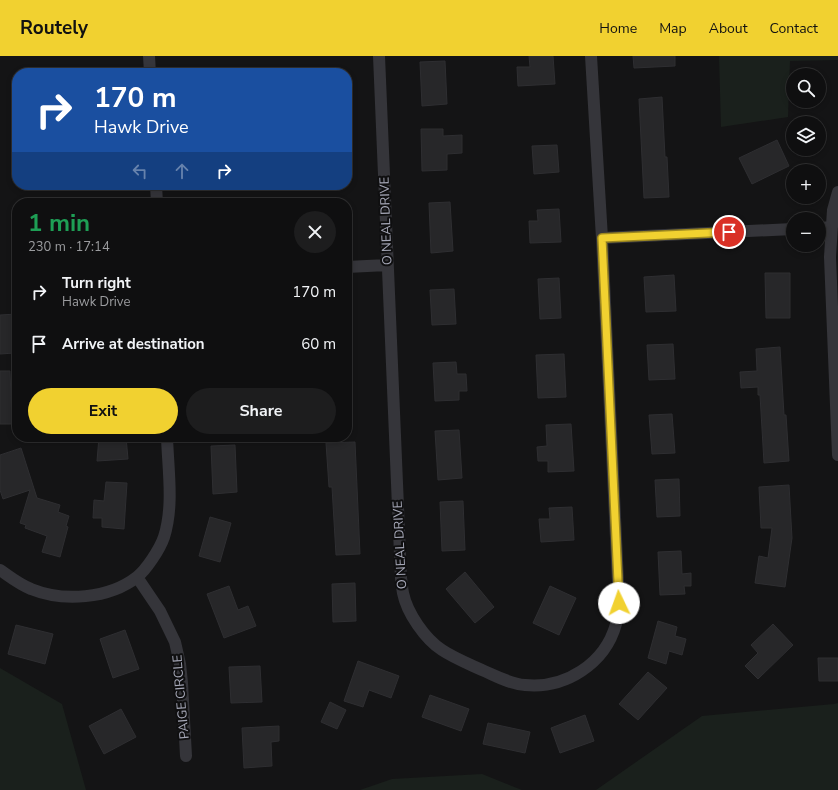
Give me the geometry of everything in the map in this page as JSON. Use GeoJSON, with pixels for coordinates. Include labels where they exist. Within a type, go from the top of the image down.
{"type":"FeatureCollection","features":[{"type":"Feature","properties":{"kind":"street"},"geometry":{"type":"LineString","coordinates":[[149,56],[150,68]]}},
{"type":"Feature","properties":{"kind":"street","name":"O NEAL DRIVE"},"geometry":{"type":"LineString","coordinates":[[379,56],[387,265],[401,578],[403,594],[416,621],[428,638],[442,650],[509,682],[524,685],[541,685],[558,682],[572,678],[588,668],[598,657],[609,640],[616,625],[619,603],[602,238],[591,56]]}},
{"type":"Feature","properties":{"kind":"street"},"geometry":{"type":"LineString","coordinates":[[838,192],[833,210],[830,257],[838,455]]}},
{"type":"Feature","properties":{"kind":"street"},"geometry":{"type":"LineString","coordinates":[[826,227],[832,227]]}},
{"type":"Feature","properties":{"kind":"street"},"geometry":{"type":"LineString","coordinates":[[602,238],[786,229]]}},
{"type":"Feature","properties":{"kind":"street"},"geometry":{"type":"LineString","coordinates":[[352,267],[387,265]]}},
{"type":"Feature","properties":{"kind":"street"},"geometry":{"type":"LineString","coordinates":[[0,570],[12,579],[31,589],[51,595],[72,598],[120,587],[137,577],[155,556],[164,537],[168,520],[167,442]]}},
{"type":"Feature","properties":{"kind":"street","name":"PAIGE CIRCLE"},"geometry":{"type":"LineString","coordinates":[[137,577],[160,611],[175,642],[181,677],[186,756]]}},
{"type":"Feature","properties":{"kind":"shaded area"},"geometry":{"type":"Polygon","coordinates":[[[719,56],[838,56],[838,60],[790,61],[790,68],[786,68],[786,108],[788,108],[788,116],[786,117],[721,127],[719,56]]]}},
{"type":"Feature","properties":{"kind":"shaded area"},"geometry":{"type":"Polygon","coordinates":[[[0,668],[62,704],[86,790],[0,790],[0,668]]]}},
{"type":"Feature","properties":{"kind":"shaded area"},"geometry":{"type":"Polygon","coordinates":[[[838,703],[838,790],[596,790],[702,716],[838,703]]]}},
{"type":"Feature","properties":{"kind":"shaded area"},"geometry":{"type":"Polygon","coordinates":[[[482,774],[522,790],[360,790],[392,779],[482,774]]]}},
{"type":"Feature","properties":{"kind":"building"},"geometry":{"type":"Polygon","coordinates":[[[529,56],[553,56],[555,84],[518,86],[517,67],[530,67],[529,56]]]}},
{"type":"Feature","properties":{"kind":"building"},"geometry":{"type":"Polygon","coordinates":[[[633,56],[675,56],[675,66],[634,68],[633,56]]]}},
{"type":"Feature","properties":{"kind":"building"},"geometry":{"type":"Polygon","coordinates":[[[445,61],[447,104],[422,106],[420,62],[445,61]]]}},
{"type":"Feature","properties":{"kind":"building"},"geometry":{"type":"Polygon","coordinates":[[[662,97],[669,197],[644,198],[639,99],[662,97]]]}},
{"type":"Feature","properties":{"kind":"building"},"geometry":{"type":"Polygon","coordinates":[[[421,129],[443,129],[443,136],[462,135],[462,153],[447,154],[447,170],[422,171],[421,129]]]}},
{"type":"Feature","properties":{"kind":"building"},"geometry":{"type":"Polygon","coordinates":[[[777,140],[788,164],[786,164],[786,167],[752,184],[739,158],[777,140]]]}},
{"type":"Feature","properties":{"kind":"building"},"geometry":{"type":"Polygon","coordinates":[[[557,145],[559,172],[534,174],[532,146],[557,145]]]}},
{"type":"Feature","properties":{"kind":"building"},"geometry":{"type":"Polygon","coordinates":[[[450,202],[453,251],[431,253],[429,203],[450,202]]]}},
{"type":"Feature","properties":{"kind":"building"},"geometry":{"type":"Polygon","coordinates":[[[559,209],[561,242],[530,243],[529,221],[538,221],[537,210],[559,209]]]}},
{"type":"Feature","properties":{"kind":"building"},"geometry":{"type":"Polygon","coordinates":[[[765,273],[790,273],[790,318],[766,318],[765,273]]]}},
{"type":"Feature","properties":{"kind":"building"},"geometry":{"type":"Polygon","coordinates":[[[674,275],[676,311],[646,312],[644,277],[674,275]]]}},
{"type":"Feature","properties":{"kind":"building"},"geometry":{"type":"Polygon","coordinates":[[[559,278],[561,318],[540,319],[538,279],[559,278]]]}},
{"type":"Feature","properties":{"kind":"building"},"geometry":{"type":"Polygon","coordinates":[[[454,289],[456,324],[432,325],[430,290],[454,289]]]}},
{"type":"Feature","properties":{"kind":"building"},"geometry":{"type":"Polygon","coordinates":[[[12,314],[12,353],[0,354],[0,315],[12,314]]]}},
{"type":"Feature","properties":{"kind":"building"},"geometry":{"type":"Polygon","coordinates":[[[673,344],[675,379],[649,380],[647,345],[673,344]]]}},
{"type":"Feature","properties":{"kind":"building"},"geometry":{"type":"Polygon","coordinates":[[[780,347],[784,415],[786,415],[789,461],[764,463],[760,395],[758,395],[758,387],[741,388],[740,372],[757,371],[756,349],[780,347]]]}},
{"type":"Feature","properties":{"kind":"building"},"geometry":{"type":"Polygon","coordinates":[[[564,354],[566,397],[538,398],[536,355],[564,354]]]}},
{"type":"Feature","properties":{"kind":"building"},"geometry":{"type":"Polygon","coordinates":[[[456,362],[457,374],[466,374],[467,391],[459,391],[459,400],[435,401],[433,363],[456,362]]]}},
{"type":"Feature","properties":{"kind":"building"},"geometry":{"type":"Polygon","coordinates":[[[0,371],[10,371],[12,424],[0,424],[0,371]]]}},
{"type":"Feature","properties":{"kind":"building"},"geometry":{"type":"Polygon","coordinates":[[[672,414],[675,453],[652,454],[649,415],[672,414]]]}},
{"type":"Feature","properties":{"kind":"building"},"geometry":{"type":"Polygon","coordinates":[[[571,424],[574,471],[548,472],[548,461],[538,461],[537,447],[547,446],[546,425],[571,424]]]}},
{"type":"Feature","properties":{"kind":"building"},"geometry":{"type":"Polygon","coordinates":[[[459,430],[462,478],[438,480],[435,431],[459,430]]]}},
{"type":"Feature","properties":{"kind":"building"},"geometry":{"type":"Polygon","coordinates":[[[99,442],[126,442],[128,459],[97,461],[99,442]]]}},
{"type":"Feature","properties":{"kind":"building"},"geometry":{"type":"Polygon","coordinates":[[[355,442],[360,554],[336,555],[332,487],[329,487],[326,443],[355,442]]]}},
{"type":"Feature","properties":{"kind":"building"},"geometry":{"type":"Polygon","coordinates":[[[235,445],[237,492],[213,494],[211,446],[235,445]]]}},
{"type":"Feature","properties":{"kind":"building"},"geometry":{"type":"Polygon","coordinates":[[[21,448],[37,498],[60,505],[58,512],[69,516],[66,526],[68,527],[60,557],[42,552],[47,536],[25,528],[26,525],[20,523],[30,490],[3,499],[0,490],[0,455],[21,448]]]}},
{"type":"Feature","properties":{"kind":"building"},"geometry":{"type":"Polygon","coordinates":[[[679,479],[680,516],[657,517],[655,480],[679,479]]]}},
{"type":"Feature","properties":{"kind":"building"},"geometry":{"type":"Polygon","coordinates":[[[106,482],[127,483],[124,529],[102,527],[102,518],[93,518],[94,500],[104,501],[106,482]]]}},
{"type":"Feature","properties":{"kind":"building"},"geometry":{"type":"Polygon","coordinates":[[[789,485],[792,538],[785,587],[755,583],[759,556],[768,558],[772,528],[761,528],[759,487],[789,485]]]}},
{"type":"Feature","properties":{"kind":"building"},"geometry":{"type":"Polygon","coordinates":[[[463,501],[465,550],[442,551],[440,502],[463,501]]]}},
{"type":"Feature","properties":{"kind":"building"},"geometry":{"type":"Polygon","coordinates":[[[572,507],[574,540],[541,542],[539,519],[550,519],[549,508],[572,507]]]}},
{"type":"Feature","properties":{"kind":"building"},"geometry":{"type":"Polygon","coordinates":[[[210,517],[231,523],[220,562],[199,556],[210,517]]]}},
{"type":"Feature","properties":{"kind":"building"},"geometry":{"type":"Polygon","coordinates":[[[681,551],[682,574],[691,573],[691,586],[684,586],[685,594],[660,595],[658,552],[681,551]]]}},
{"type":"Feature","properties":{"kind":"building"},"geometry":{"type":"Polygon","coordinates":[[[465,572],[494,607],[475,623],[446,589],[465,572]]]}},
{"type":"Feature","properties":{"kind":"building"},"geometry":{"type":"Polygon","coordinates":[[[355,583],[356,621],[333,622],[332,584],[355,583]]]}},
{"type":"Feature","properties":{"kind":"building"},"geometry":{"type":"Polygon","coordinates":[[[229,586],[238,610],[248,606],[256,626],[224,638],[207,594],[229,586]]]}},
{"type":"Feature","properties":{"kind":"building"},"geometry":{"type":"Polygon","coordinates":[[[550,586],[576,598],[559,635],[533,623],[550,586]]]}},
{"type":"Feature","properties":{"kind":"building"},"geometry":{"type":"Polygon","coordinates":[[[658,621],[677,627],[675,636],[686,639],[682,655],[669,651],[666,664],[648,658],[658,621]]]}},
{"type":"Feature","properties":{"kind":"building"},"geometry":{"type":"Polygon","coordinates":[[[773,624],[793,645],[758,679],[745,666],[758,653],[751,645],[773,624]]]}},
{"type":"Feature","properties":{"kind":"building"},"geometry":{"type":"Polygon","coordinates":[[[16,625],[53,634],[45,664],[8,654],[16,625]]]}},
{"type":"Feature","properties":{"kind":"building"},"geometry":{"type":"Polygon","coordinates":[[[125,630],[139,669],[113,678],[100,639],[125,630]]]}},
{"type":"Feature","properties":{"kind":"building"},"geometry":{"type":"Polygon","coordinates":[[[818,658],[838,658],[838,681],[819,681],[818,658]]]}},
{"type":"Feature","properties":{"kind":"building"},"geometry":{"type":"Polygon","coordinates":[[[358,661],[399,676],[391,698],[369,690],[363,707],[344,701],[358,661]]]}},
{"type":"Feature","properties":{"kind":"building"},"geometry":{"type":"Polygon","coordinates":[[[260,666],[262,702],[231,703],[229,667],[260,666]]]}},
{"type":"Feature","properties":{"kind":"building"},"geometry":{"type":"Polygon","coordinates":[[[648,672],[667,688],[638,720],[619,704],[648,672]]]}},
{"type":"Feature","properties":{"kind":"building"},"geometry":{"type":"Polygon","coordinates":[[[430,695],[469,709],[461,731],[422,717],[430,695]]]}},
{"type":"Feature","properties":{"kind":"building"},"geometry":{"type":"Polygon","coordinates":[[[330,702],[346,710],[337,729],[321,722],[330,702]]]}},
{"type":"Feature","properties":{"kind":"building"},"geometry":{"type":"Polygon","coordinates":[[[121,709],[136,737],[104,754],[89,726],[121,709]]]}},
{"type":"Feature","properties":{"kind":"building"},"geometry":{"type":"Polygon","coordinates":[[[585,715],[594,741],[560,753],[551,728],[585,715]]]}},
{"type":"Feature","properties":{"kind":"building"},"geometry":{"type":"Polygon","coordinates":[[[488,723],[530,732],[525,753],[483,744],[488,723]]]}},
{"type":"Feature","properties":{"kind":"building"},"geometry":{"type":"Polygon","coordinates":[[[279,726],[279,741],[271,742],[272,766],[244,768],[242,728],[279,726]]]}},
{"type":"Feature","properties":{"kind":"route"},"geometry":{"type":"LineString","coordinates":[[619,603],[602,238],[729,232]]}}]}
